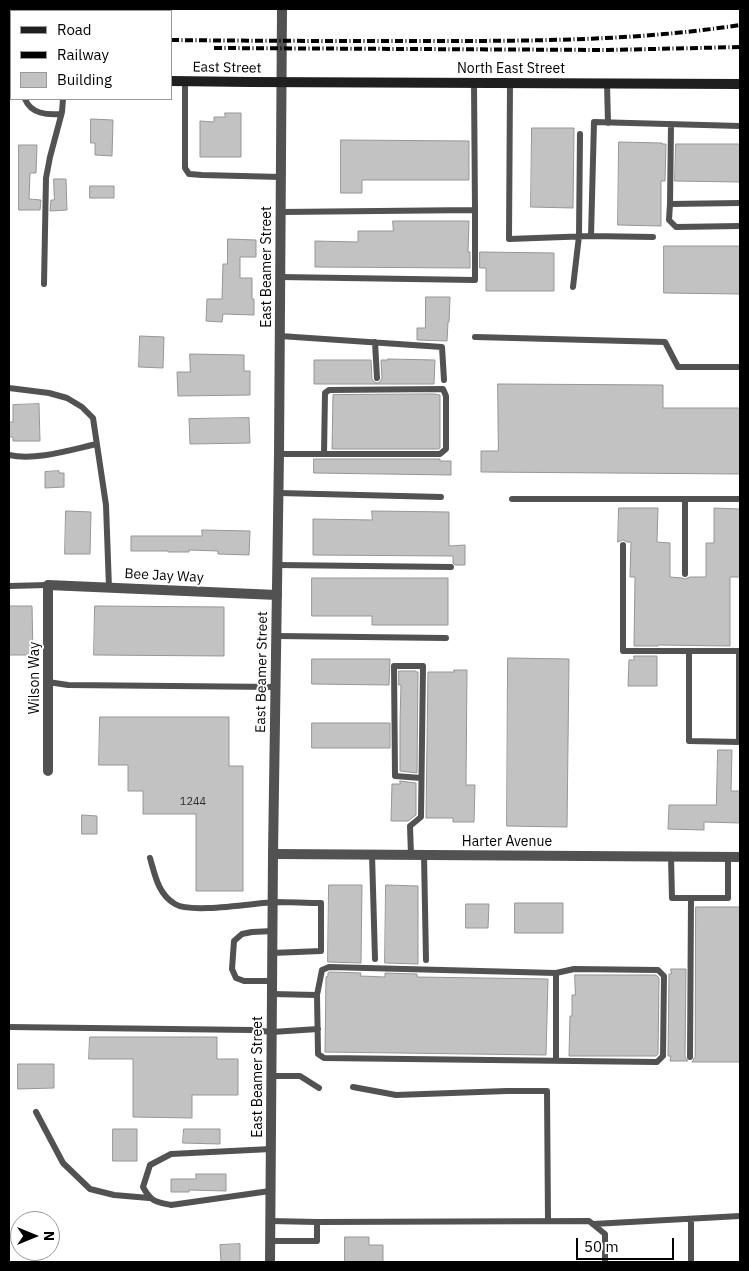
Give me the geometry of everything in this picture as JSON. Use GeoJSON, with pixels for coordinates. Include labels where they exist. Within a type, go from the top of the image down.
{"type":"FeatureCollection","features":[{"type":"Feature","properties":{"kind":"main road","name":"East Street"},"geometry":{"type":"LineString","coordinates":[[172,81],[282,82]]}},
{"type":"Feature","properties":{"kind":"main road","name":"North East Street"},"geometry":{"type":"LineString","coordinates":[[282,82],[740,84]]}},
{"type":"Feature","properties":{"kind":"street","name":"East Beamer Street"},"geometry":{"type":"LineString","coordinates":[[270,1262],[273,854],[279,493],[282,9]]}},
{"type":"Feature","properties":{"kind":"street","name":"Bee Jay Way"},"geometry":{"type":"LineString","coordinates":[[48,585],[277,596]]}},
{"type":"Feature","properties":{"kind":"street","name":"Wilson Way"},"geometry":{"type":"LineString","coordinates":[[48,585],[48,771]]}},
{"type":"Feature","properties":{"kind":"street","name":"Harter Avenue"},"geometry":{"type":"LineString","coordinates":[[273,854],[740,857]]}},
{"type":"Feature","properties":{"kind":"lane"},"geometry":{"type":"LineString","coordinates":[[185,81],[185,168],[189,174],[281,177]]}},
{"type":"Feature","properties":{"kind":"lane"},"geometry":{"type":"LineString","coordinates":[[280,277],[475,280],[474,83]]}},
{"type":"Feature","properties":{"kind":"lane"},"geometry":{"type":"LineString","coordinates":[[510,83],[509,239],[579,236],[653,237]]}},
{"type":"Feature","properties":{"kind":"lane"},"geometry":{"type":"LineString","coordinates":[[607,84],[608,123]]}},
{"type":"Feature","properties":{"kind":"lane"},"geometry":{"type":"LineString","coordinates":[[26,100],[29,106],[45,115],[61,114]]}},
{"type":"Feature","properties":{"kind":"lane"},"geometry":{"type":"LineString","coordinates":[[44,284],[46,178],[63,100]]}},
{"type":"Feature","properties":{"kind":"lane"},"geometry":{"type":"LineString","coordinates":[[591,236],[594,122],[740,126]]}},
{"type":"Feature","properties":{"kind":"lane"},"geometry":{"type":"LineString","coordinates":[[671,125],[669,220],[676,227],[740,226]]}},
{"type":"Feature","properties":{"kind":"lane"},"geometry":{"type":"LineString","coordinates":[[573,287],[579,236],[580,134]]}},
{"type":"Feature","properties":{"kind":"lane"},"geometry":{"type":"LineString","coordinates":[[670,204],[740,203]]}},
{"type":"Feature","properties":{"kind":"lane"},"geometry":{"type":"LineString","coordinates":[[281,212],[475,210]]}},
{"type":"Feature","properties":{"kind":"lane"},"geometry":{"type":"LineString","coordinates":[[280,336],[442,346],[444,380]]}},
{"type":"Feature","properties":{"kind":"lane"},"geometry":{"type":"LineString","coordinates":[[475,337],[665,342],[678,367],[740,367]]}},
{"type":"Feature","properties":{"kind":"lane"},"geometry":{"type":"LineString","coordinates":[[375,342],[376,378]]}},
{"type":"Feature","properties":{"kind":"lane"},"geometry":{"type":"LineString","coordinates":[[9,388],[67,398],[82,407],[93,418],[106,504],[109,588]]}},
{"type":"Feature","properties":{"kind":"lane"},"geometry":{"type":"LineString","coordinates":[[279,454],[324,454],[440,454],[446,449],[446,396],[442,389],[329,390],[325,393],[324,454]]}},
{"type":"Feature","properties":{"kind":"lane"},"geometry":{"type":"LineString","coordinates":[[9,455],[18,457],[38,455],[97,444]]}},
{"type":"Feature","properties":{"kind":"lane"},"geometry":{"type":"LineString","coordinates":[[279,493],[441,497]]}},
{"type":"Feature","properties":{"kind":"lane"},"geometry":{"type":"LineString","coordinates":[[512,499],[740,500]]}},
{"type":"Feature","properties":{"kind":"lane"},"geometry":{"type":"LineString","coordinates":[[685,499],[685,574]]}},
{"type":"Feature","properties":{"kind":"lane"},"geometry":{"type":"LineString","coordinates":[[623,545],[622,651],[689,651],[740,651],[739,742],[689,741],[689,651]]}},
{"type":"Feature","properties":{"kind":"lane"},"geometry":{"type":"LineString","coordinates":[[278,565],[451,567]]}},
{"type":"Feature","properties":{"kind":"lane"},"geometry":{"type":"LineString","coordinates":[[9,586],[48,585]]}},
{"type":"Feature","properties":{"kind":"lane"},"geometry":{"type":"LineString","coordinates":[[276,636],[446,638]]}},
{"type":"Feature","properties":{"kind":"lane"},"geometry":{"type":"LineString","coordinates":[[411,855],[410,826],[421,816],[422,666],[394,666],[395,776],[421,778]]}},
{"type":"Feature","properties":{"kind":"lane"},"geometry":{"type":"LineString","coordinates":[[48,682],[68,686],[276,687]]}},
{"type":"Feature","properties":{"kind":"lane"},"geometry":{"type":"LineString","coordinates":[[372,854],[375,959]]}},
{"type":"Feature","properties":{"kind":"lane"},"geometry":{"type":"LineString","coordinates":[[424,855],[426,960]]}},
{"type":"Feature","properties":{"kind":"lane"},"geometry":{"type":"LineString","coordinates":[[671,856],[672,898],[728,898],[728,857]]}},
{"type":"Feature","properties":{"kind":"lane"},"geometry":{"type":"LineString","coordinates":[[150,858],[158,886],[166,898],[177,906],[190,908],[242,906],[273,902],[321,903],[321,950],[272,953]]}},
{"type":"Feature","properties":{"kind":"lane"},"geometry":{"type":"LineString","coordinates":[[690,1058],[691,898]]}},
{"type":"Feature","properties":{"kind":"lane"},"geometry":{"type":"LineString","coordinates":[[272,981],[244,981],[236,978],[232,968],[234,941],[242,934],[273,932]]}},
{"type":"Feature","properties":{"kind":"lane"},"geometry":{"type":"LineString","coordinates":[[329,967],[556,973],[574,969],[658,970],[664,976],[663,1056],[657,1062],[324,1058],[318,1054],[317,995],[322,970],[329,967]]}},
{"type":"Feature","properties":{"kind":"lane"},"geometry":{"type":"LineString","coordinates":[[556,973],[556,1061]]}},
{"type":"Feature","properties":{"kind":"lane"},"geometry":{"type":"LineString","coordinates":[[272,994],[317,995]]}},
{"type":"Feature","properties":{"kind":"lane"},"geometry":{"type":"LineString","coordinates":[[9,1027],[252,1030],[272,1032],[318,1029]]}},
{"type":"Feature","properties":{"kind":"lane"},"geometry":{"type":"LineString","coordinates":[[271,1076],[300,1076],[319,1088]]}},
{"type":"Feature","properties":{"kind":"lane"},"geometry":{"type":"LineString","coordinates":[[353,1087],[396,1095],[507,1091],[547,1092],[548,1221]]}},
{"type":"Feature","properties":{"kind":"lane"},"geometry":{"type":"LineString","coordinates":[[36,1112],[63,1163],[90,1189],[114,1195],[148,1198],[171,1205],[270,1191]]}},
{"type":"Feature","properties":{"kind":"lane"},"geometry":{"type":"LineString","coordinates":[[148,1198],[143,1187],[150,1165],[171,1154],[271,1149]]}},
{"type":"Feature","properties":{"kind":"lane"},"geometry":{"type":"LineString","coordinates":[[593,1224],[740,1216]]}},
{"type":"Feature","properties":{"kind":"lane"},"geometry":{"type":"LineString","coordinates":[[691,1219],[691,1262]]}},
{"type":"Feature","properties":{"kind":"lane"},"geometry":{"type":"LineString","coordinates":[[270,1221],[589,1220],[605,1234],[605,1262]]}},
{"type":"Feature","properties":{"kind":"lane"},"geometry":{"type":"LineString","coordinates":[[270,1242],[317,1241],[317,1222]]}},
{"type":"Feature","properties":{"kind":"building"},"geometry":{"type":"Polygon","coordinates":[[[225,113],[241,113],[241,157],[200,157],[200,121],[214,122],[214,117],[225,117],[225,113]]]}},
{"type":"Feature","properties":{"kind":"building"},"geometry":{"type":"Polygon","coordinates":[[[91,119],[113,120],[112,156],[95,155],[95,143],[91,143],[91,119]]]}},
{"type":"Feature","properties":{"kind":"building"},"geometry":{"type":"Polygon","coordinates":[[[532,128],[574,128],[573,208],[531,207],[532,128]]]}},
{"type":"Feature","properties":{"kind":"building"},"geometry":{"type":"Polygon","coordinates":[[[341,140],[469,141],[469,180],[362,180],[362,193],[341,193],[341,140]]]}},
{"type":"Feature","properties":{"kind":"building"},"geometry":{"type":"Polygon","coordinates":[[[619,142],[666,144],[665,181],[661,181],[661,226],[618,225],[619,142]]]}},
{"type":"Feature","properties":{"kind":"building"},"geometry":{"type":"Polygon","coordinates":[[[676,144],[740,144],[740,182],[675,181],[676,144]]]}},
{"type":"Feature","properties":{"kind":"building"},"geometry":{"type":"Polygon","coordinates":[[[19,145],[37,145],[36,173],[30,173],[29,199],[41,200],[40,210],[19,210],[19,145]]]}},
{"type":"Feature","properties":{"kind":"building"},"geometry":{"type":"Polygon","coordinates":[[[54,179],[66,179],[67,210],[50,211],[51,200],[54,200],[54,179]]]}},
{"type":"Feature","properties":{"kind":"building"},"geometry":{"type":"Polygon","coordinates":[[[90,186],[114,186],[114,198],[90,198],[90,186]]]}},
{"type":"Feature","properties":{"kind":"building"},"geometry":{"type":"Polygon","coordinates":[[[393,221],[469,221],[468,252],[470,252],[470,268],[315,267],[315,241],[358,242],[358,231],[393,231],[393,221]]]}},
{"type":"Feature","properties":{"kind":"building"},"geometry":{"type":"Polygon","coordinates":[[[228,239],[256,240],[256,257],[240,257],[240,278],[252,278],[254,315],[223,314],[222,322],[206,321],[207,299],[222,299],[223,264],[227,264],[228,239]]]}},
{"type":"Feature","properties":{"kind":"building"},"geometry":{"type":"Polygon","coordinates":[[[664,246],[740,246],[740,294],[664,293],[664,246]]]}},
{"type":"Feature","properties":{"kind":"building"},"geometry":{"type":"Polygon","coordinates":[[[480,252],[554,253],[554,291],[486,291],[486,268],[480,268],[480,252]]]}},
{"type":"Feature","properties":{"kind":"building"},"geometry":{"type":"Polygon","coordinates":[[[426,297],[450,297],[447,341],[417,340],[417,328],[425,328],[426,297]]]}},
{"type":"Feature","properties":{"kind":"building"},"geometry":{"type":"Polygon","coordinates":[[[140,336],[164,337],[163,368],[139,367],[140,336]]]}},
{"type":"Feature","properties":{"kind":"building"},"geometry":{"type":"Polygon","coordinates":[[[190,354],[244,355],[244,371],[250,371],[250,395],[178,396],[177,372],[190,372],[190,354]]]}},
{"type":"Feature","properties":{"kind":"building"},"geometry":{"type":"Polygon","coordinates":[[[314,360],[371,360],[372,379],[377,383],[382,378],[381,360],[435,360],[434,384],[314,384],[314,360]]]}},
{"type":"Feature","properties":{"kind":"building"},"geometry":{"type":"Polygon","coordinates":[[[498,384],[663,385],[663,408],[740,408],[740,474],[481,472],[481,451],[498,451],[498,384]]]}},
{"type":"Feature","properties":{"kind":"building"},"geometry":{"type":"Polygon","coordinates":[[[333,395],[440,395],[440,448],[332,449],[333,395]]]}},
{"type":"Feature","properties":{"kind":"building"},"geometry":{"type":"Polygon","coordinates":[[[39,404],[40,441],[13,441],[13,437],[9,437],[9,422],[13,422],[13,405],[39,404]]]}},
{"type":"Feature","properties":{"kind":"building"},"geometry":{"type":"Polygon","coordinates":[[[249,418],[250,443],[190,444],[189,419],[249,418]]]}},
{"type":"Feature","properties":{"kind":"building"},"geometry":{"type":"Polygon","coordinates":[[[314,459],[440,459],[440,461],[451,461],[451,475],[314,473],[314,459]]]}},
{"type":"Feature","properties":{"kind":"building"},"geometry":{"type":"Polygon","coordinates":[[[59,471],[59,473],[64,473],[64,487],[45,488],[45,472],[59,471]]]}},
{"type":"Feature","properties":{"kind":"building"},"geometry":{"type":"Polygon","coordinates":[[[619,508],[658,508],[657,542],[670,543],[670,577],[685,579],[690,577],[706,577],[706,543],[714,543],[714,508],[740,509],[740,577],[730,577],[730,646],[634,646],[635,577],[630,577],[631,542],[623,540],[618,542],[619,508]]]}},
{"type":"Feature","properties":{"kind":"building"},"geometry":{"type":"Polygon","coordinates":[[[66,511],[91,512],[90,554],[65,554],[66,511]]]}},
{"type":"Feature","properties":{"kind":"building"},"geometry":{"type":"Polygon","coordinates":[[[372,511],[449,512],[449,546],[465,545],[465,565],[455,565],[453,563],[453,556],[313,555],[313,519],[372,520],[372,511]]]}},
{"type":"Feature","properties":{"kind":"building"},"geometry":{"type":"Polygon","coordinates":[[[202,530],[250,531],[249,555],[218,554],[218,551],[189,550],[189,552],[131,551],[131,536],[202,536],[202,530]]]}},
{"type":"Feature","properties":{"kind":"building"},"geometry":{"type":"Polygon","coordinates":[[[312,578],[448,578],[448,625],[372,625],[372,616],[312,616],[312,578]]]}},
{"type":"Feature","properties":{"kind":"building"},"geometry":{"type":"Polygon","coordinates":[[[9,606],[32,606],[33,655],[9,655],[9,606]]]}},
{"type":"Feature","properties":{"kind":"building"},"geometry":{"type":"Polygon","coordinates":[[[95,606],[224,607],[224,656],[94,655],[95,606]]]}},
{"type":"Feature","properties":{"kind":"building"},"geometry":{"type":"Polygon","coordinates":[[[634,656],[657,656],[657,686],[628,686],[629,660],[634,660],[634,656]]]}},
{"type":"Feature","properties":{"kind":"building"},"geometry":{"type":"Polygon","coordinates":[[[508,658],[569,659],[567,827],[507,826],[508,658]]]}},
{"type":"Feature","properties":{"kind":"building"},"geometry":{"type":"Polygon","coordinates":[[[312,659],[390,659],[389,685],[312,684],[312,659]]]}},
{"type":"Feature","properties":{"kind":"building"},"geometry":{"type":"Polygon","coordinates":[[[454,670],[467,670],[466,785],[475,785],[474,822],[453,822],[453,818],[426,818],[428,672],[454,672],[454,670]]]}},
{"type":"Feature","properties":{"kind":"building"},"geometry":{"type":"Polygon","coordinates":[[[399,671],[418,672],[417,773],[400,771],[401,685],[399,685],[399,671]]]}},
{"type":"Feature","properties":{"kind":"building"},"geometry":{"type":"Polygon","coordinates":[[[100,717],[229,717],[229,766],[243,766],[243,891],[196,891],[196,814],[143,814],[143,791],[128,791],[128,765],[99,765],[100,717]]]}},
{"type":"Feature","properties":{"kind":"building"},"geometry":{"type":"Polygon","coordinates":[[[312,723],[390,723],[390,748],[312,748],[312,723]]]}},
{"type":"Feature","properties":{"kind":"building"},"geometry":{"type":"Polygon","coordinates":[[[718,750],[732,750],[731,791],[740,791],[740,823],[704,822],[704,830],[668,829],[669,805],[716,805],[718,750]]]}},
{"type":"Feature","properties":{"kind":"building"},"geometry":{"type":"Polygon","coordinates":[[[400,781],[416,783],[416,815],[408,821],[391,821],[392,784],[400,784],[400,781]]]}},
{"type":"Feature","properties":{"kind":"building"},"geometry":{"type":"Polygon","coordinates":[[[82,815],[97,816],[97,834],[82,834],[82,815]]]}},
{"type":"Feature","properties":{"kind":"building"},"geometry":{"type":"Polygon","coordinates":[[[329,885],[362,885],[361,963],[328,962],[329,885]]]}},
{"type":"Feature","properties":{"kind":"building"},"geometry":{"type":"Polygon","coordinates":[[[386,885],[418,886],[418,964],[385,963],[386,885]]]}},
{"type":"Feature","properties":{"kind":"building"},"geometry":{"type":"Polygon","coordinates":[[[515,903],[563,903],[563,933],[515,933],[515,903]]]}},
{"type":"Feature","properties":{"kind":"building"},"geometry":{"type":"Polygon","coordinates":[[[466,904],[489,904],[488,928],[466,928],[466,904]]]}},
{"type":"Feature","properties":{"kind":"building"},"geometry":{"type":"Polygon","coordinates":[[[696,907],[740,907],[740,1062],[692,1062],[695,1057],[696,907]]]}},
{"type":"Feature","properties":{"kind":"building"},"geometry":{"type":"Polygon","coordinates":[[[671,969],[686,969],[685,1057],[688,1061],[670,1061],[671,1056],[668,1056],[669,974],[671,974],[671,969]]]}},
{"type":"Feature","properties":{"kind":"building"},"geometry":{"type":"Polygon","coordinates":[[[330,972],[361,973],[360,976],[385,977],[385,973],[417,974],[417,977],[548,979],[546,1055],[325,1052],[326,977],[330,972]]]}},
{"type":"Feature","properties":{"kind":"building"},"geometry":{"type":"Polygon","coordinates":[[[575,975],[656,975],[659,978],[658,1054],[656,1056],[569,1056],[570,1016],[572,1016],[572,995],[575,995],[575,975]]]}},
{"type":"Feature","properties":{"kind":"building"},"geometry":{"type":"Polygon","coordinates":[[[90,1037],[217,1037],[217,1059],[238,1059],[238,1095],[192,1095],[192,1118],[133,1117],[133,1059],[89,1059],[90,1037]]]}},
{"type":"Feature","properties":{"kind":"building"},"geometry":{"type":"Polygon","coordinates":[[[18,1064],[54,1064],[54,1088],[18,1089],[18,1064]]]}},
{"type":"Feature","properties":{"kind":"building"},"geometry":{"type":"Polygon","coordinates":[[[113,1129],[137,1129],[137,1161],[113,1161],[113,1129]]]}},
{"type":"Feature","properties":{"kind":"building"},"geometry":{"type":"Polygon","coordinates":[[[184,1129],[220,1129],[220,1144],[183,1143],[184,1129]]]}},
{"type":"Feature","properties":{"kind":"building"},"geometry":{"type":"Polygon","coordinates":[[[196,1174],[226,1174],[226,1191],[189,1190],[189,1192],[171,1192],[171,1179],[196,1179],[196,1174]]]}},
{"type":"Feature","properties":{"kind":"building"},"geometry":{"type":"Polygon","coordinates":[[[345,1237],[369,1237],[369,1245],[383,1245],[383,1262],[345,1262],[345,1237]]]}},
{"type":"Feature","properties":{"kind":"building"},"geometry":{"type":"Polygon","coordinates":[[[240,1244],[240,1262],[221,1262],[220,1245],[240,1244]]]}},
{"type":"Feature","properties":{"kind":"railway"},"geometry":{"type":"LineString","coordinates":[[172,40],[394,41],[583,39],[662,34],[740,25]]}},
{"type":"Feature","properties":{"kind":"railway"},"geometry":{"type":"LineString","coordinates":[[214,48],[608,50],[740,47]]}}]}
